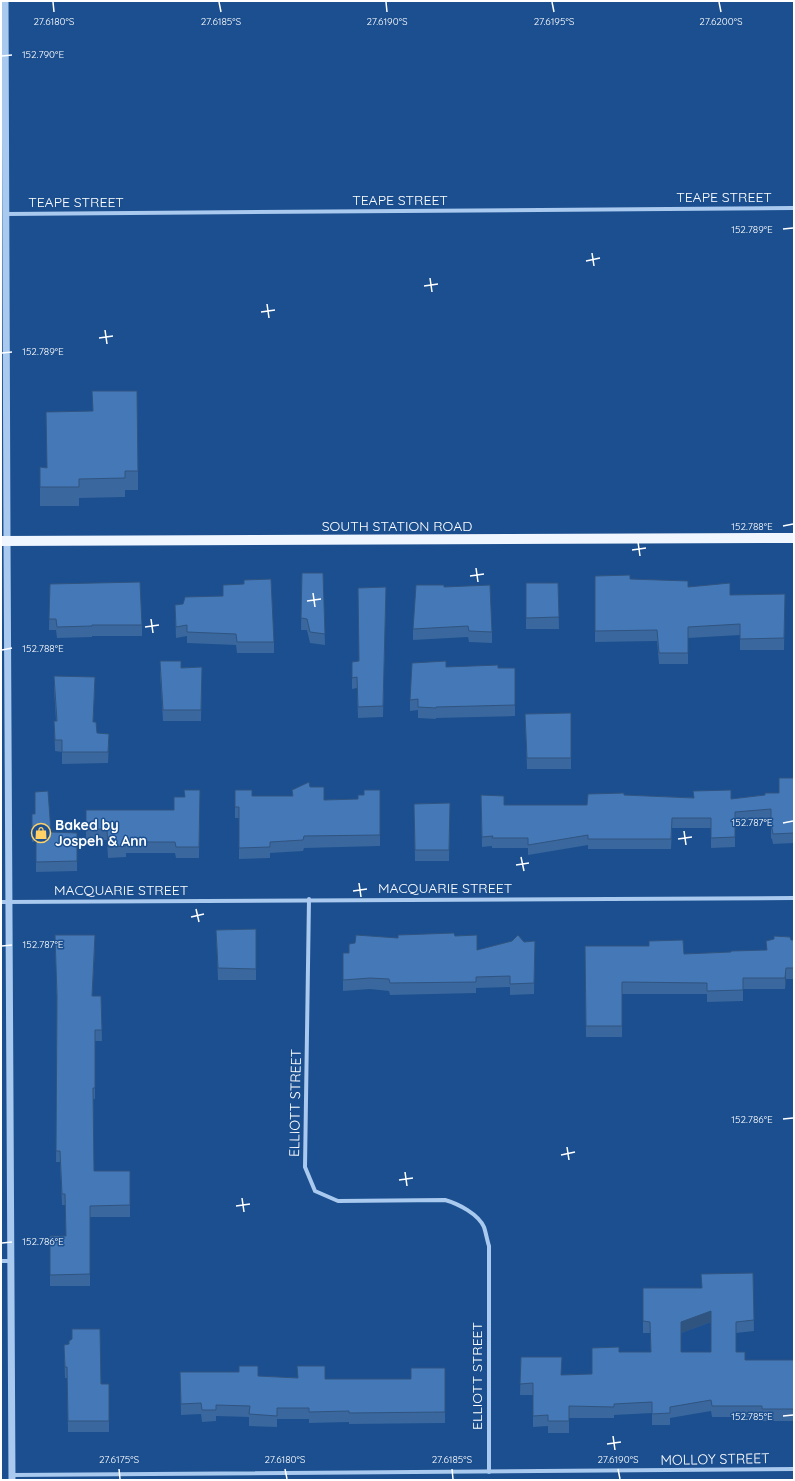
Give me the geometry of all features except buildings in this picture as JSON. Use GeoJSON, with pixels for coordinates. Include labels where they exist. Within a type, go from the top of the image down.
{"type":"FeatureCollection","features":[{"type":"Feature","properties":{"kind":"main road","name":"SOUTH STATION ROAD"},"geometry":{"type":"LineString","coordinates":[[4,541],[794,538]]}},
{"type":"Feature","properties":{"kind":"street"},"geometry":{"type":"LineString","coordinates":[[5,1],[6,214],[4,541],[9,902],[12,1478]]}},
{"type":"Feature","properties":{"kind":"street","name":"TEAPE STREET"},"geometry":{"type":"LineString","coordinates":[[6,214],[794,208]]}},
{"type":"Feature","properties":{"kind":"street","name":"MACQUARIE STREET"},"geometry":{"type":"LineString","coordinates":[[1,902],[309,899],[794,898]]}},
{"type":"Feature","properties":{"kind":"street","name":"ELLIOTT STREET"},"geometry":{"type":"LineString","coordinates":[[309,899],[305,1167],[315,1191],[338,1201],[445,1200],[459,1204],[483,1226],[489,1246],[489,1472]]}},
{"type":"Feature","properties":{"kind":"street"},"geometry":{"type":"LineString","coordinates":[[1,1262],[12,1261]]}},
{"type":"Feature","properties":{"kind":"street","name":"MOLLOY STREET"},"geometry":{"type":"LineString","coordinates":[[12,1478],[794,1469]]}},
{"type":"Feature","properties":{"kind":"place","name":"Baked by Jospeh & Ann"},"geometry":{"type":"Point","coordinates":[41,833]}}]}
